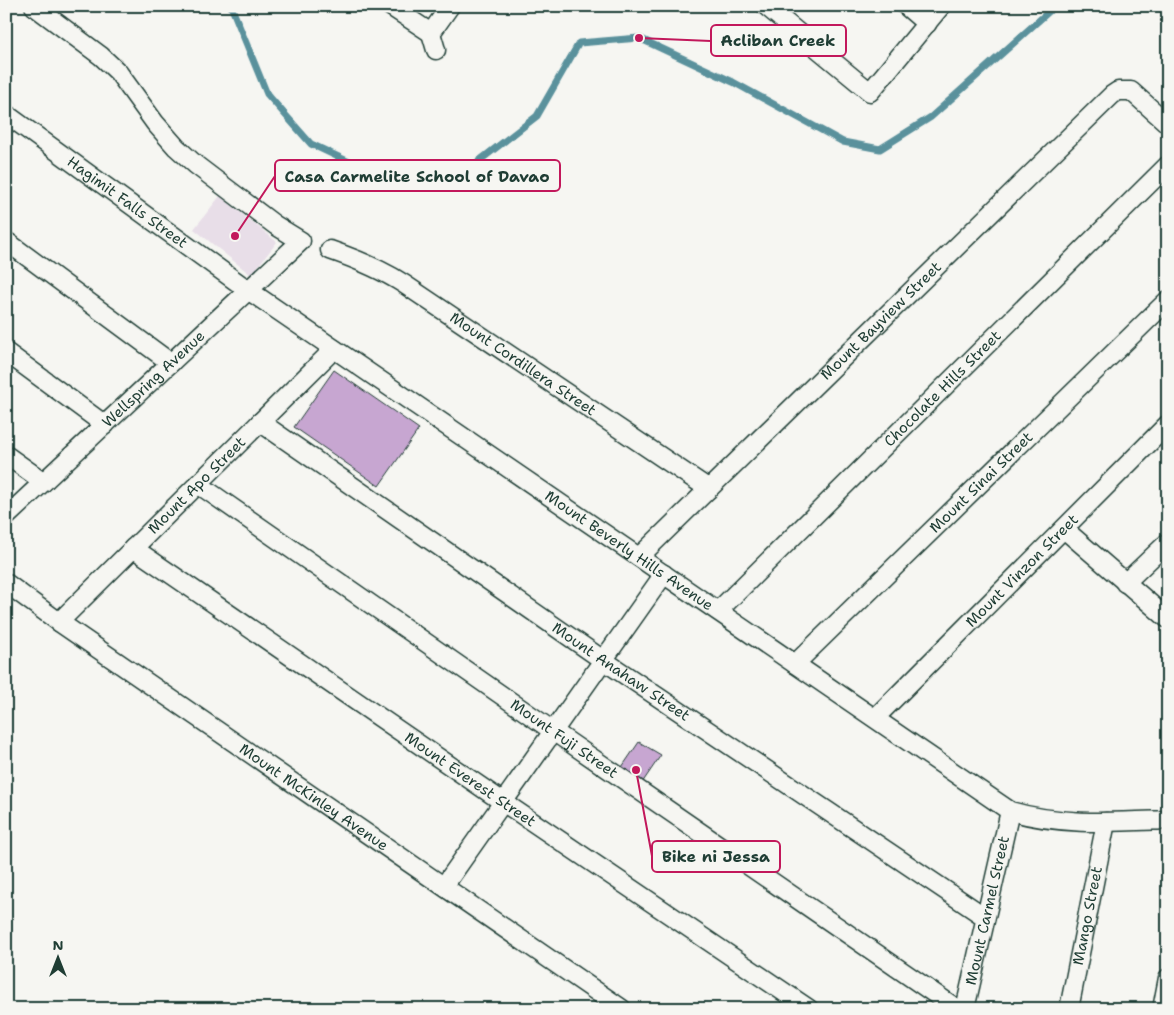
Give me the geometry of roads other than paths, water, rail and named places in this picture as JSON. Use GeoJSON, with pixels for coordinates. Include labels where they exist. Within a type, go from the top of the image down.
{"type":"FeatureCollection","features":[{"type":"Feature","properties":{"kind":"street","name":"Wellspring Avenue"},"geometry":{"type":"LineString","coordinates":[[6,517],[301,241],[276,225],[196,165],[176,147],[155,123],[118,72],[101,56],[34,6]]}},
{"type":"Feature","properties":{"kind":"street"},"geometry":{"type":"LineString","coordinates":[[390,6],[431,33],[436,50]]}},
{"type":"Feature","properties":{"kind":"street"},"geometry":{"type":"LineString","coordinates":[[431,33],[450,6]]}},
{"type":"Feature","properties":{"kind":"street"},"geometry":{"type":"LineString","coordinates":[[766,6],[870,92],[941,6]]}},
{"type":"Feature","properties":{"kind":"street"},"geometry":{"type":"LineString","coordinates":[[906,6],[927,24]]}},
{"type":"Feature","properties":{"kind":"street","name":"Mount Bayview Street"},"geometry":{"type":"LineString","coordinates":[[639,557],[1112,95],[1118,91],[1131,91],[1168,124]]}},
{"type":"Feature","properties":{"kind":"street","name":"Hagimit Falls Street"},"geometry":{"type":"LineString","coordinates":[[6,114],[248,290]]}},
{"type":"Feature","properties":{"kind":"street","name":"Chocolate Hills Street"},"geometry":{"type":"LineString","coordinates":[[718,611],[1168,166]]}},
{"type":"Feature","properties":{"kind":"street"},"geometry":{"type":"LineString","coordinates":[[6,241],[171,363]]}},
{"type":"Feature","properties":{"kind":"street","name":"Mount Cordillera Street"},"geometry":{"type":"LineString","coordinates":[[330,250],[386,272],[709,489]]}},
{"type":"Feature","properties":{"kind":"street","name":"Mount Beverly Hills Avenue"},"geometry":{"type":"LineString","coordinates":[[248,290],[1010,810],[1028,816],[1052,820],[1106,822],[1168,820]]}},
{"type":"Feature","properties":{"kind":"street","name":"Mount Sinai Street"},"geometry":{"type":"LineString","coordinates":[[796,664],[1168,300]]}},
{"type":"Feature","properties":{"kind":"street","name":"Mount Apo Street"},"geometry":{"type":"LineString","coordinates":[[59,622],[334,348]]}},
{"type":"Feature","properties":{"kind":"street"},"geometry":{"type":"LineString","coordinates":[[6,352],[105,425]]}},
{"type":"Feature","properties":{"kind":"street","name":"Mount Anahaw Street"},"geometry":{"type":"LineString","coordinates":[[260,422],[603,660],[985,917]]}},
{"type":"Feature","properties":{"kind":"street","name":"Mount Vinzon Street"},"geometry":{"type":"LineString","coordinates":[[875,718],[1168,424]]}},
{"type":"Feature","properties":{"kind":"street"},"geometry":{"type":"LineString","coordinates":[[6,455],[44,482]]}},
{"type":"Feature","properties":{"kind":"street","name":"Mount Fuji Street"},"geometry":{"type":"LineString","coordinates":[[198,484],[553,732],[958,1009]]}},
{"type":"Feature","properties":{"kind":"street"},"geometry":{"type":"LineString","coordinates":[[1064,529],[1168,619]]}},
{"type":"Feature","properties":{"kind":"street"},"geometry":{"type":"LineString","coordinates":[[1126,583],[1168,542]]}},
{"type":"Feature","properties":{"kind":"street","name":"Mount Everest Street"},"geometry":{"type":"LineString","coordinates":[[133,548],[809,1009]]}},
{"type":"Feature","properties":{"kind":"street"},"geometry":{"type":"LineString","coordinates":[[444,886],[664,574]]}},
{"type":"Feature","properties":{"kind":"street","name":"Mount McKinley Avenue"},"geometry":{"type":"LineString","coordinates":[[6,583],[59,622],[622,1009]]}},
{"type":"Feature","properties":{"kind":"street","name":"Mount Carmel Street"},"geometry":{"type":"LineString","coordinates":[[965,1009],[1010,810]]}},
{"type":"Feature","properties":{"kind":"street","name":"Mango Street"},"geometry":{"type":"LineString","coordinates":[[1069,1009],[1106,822]]}},
{"type":"Feature","properties":{"kind":"street"},"geometry":{"type":"LineString","coordinates":[[1162,1009],[1168,978]]}},
{"type":"Feature","properties":{"kind":"waterway"},"geometry":{"type":"LineString","coordinates":[[231,6],[267,94],[311,144],[402,187],[461,175],[537,116],[579,43],[639,38],[733,82],[843,142],[880,149],[931,117],[1055,6]]}},
{"type":"Feature","properties":{"kind":"place","name":"Acliban Creek"},"geometry":{"type":"Point","coordinates":[639,38]}},
{"type":"Feature","properties":{"kind":"place","name":"Casa Carmelite School of Davao"},"geometry":{"type":"Point","coordinates":[235,236]}},
{"type":"Feature","properties":{"kind":"place","name":"Bike ni Jessa"},"geometry":{"type":"Point","coordinates":[636,770]}}]}
